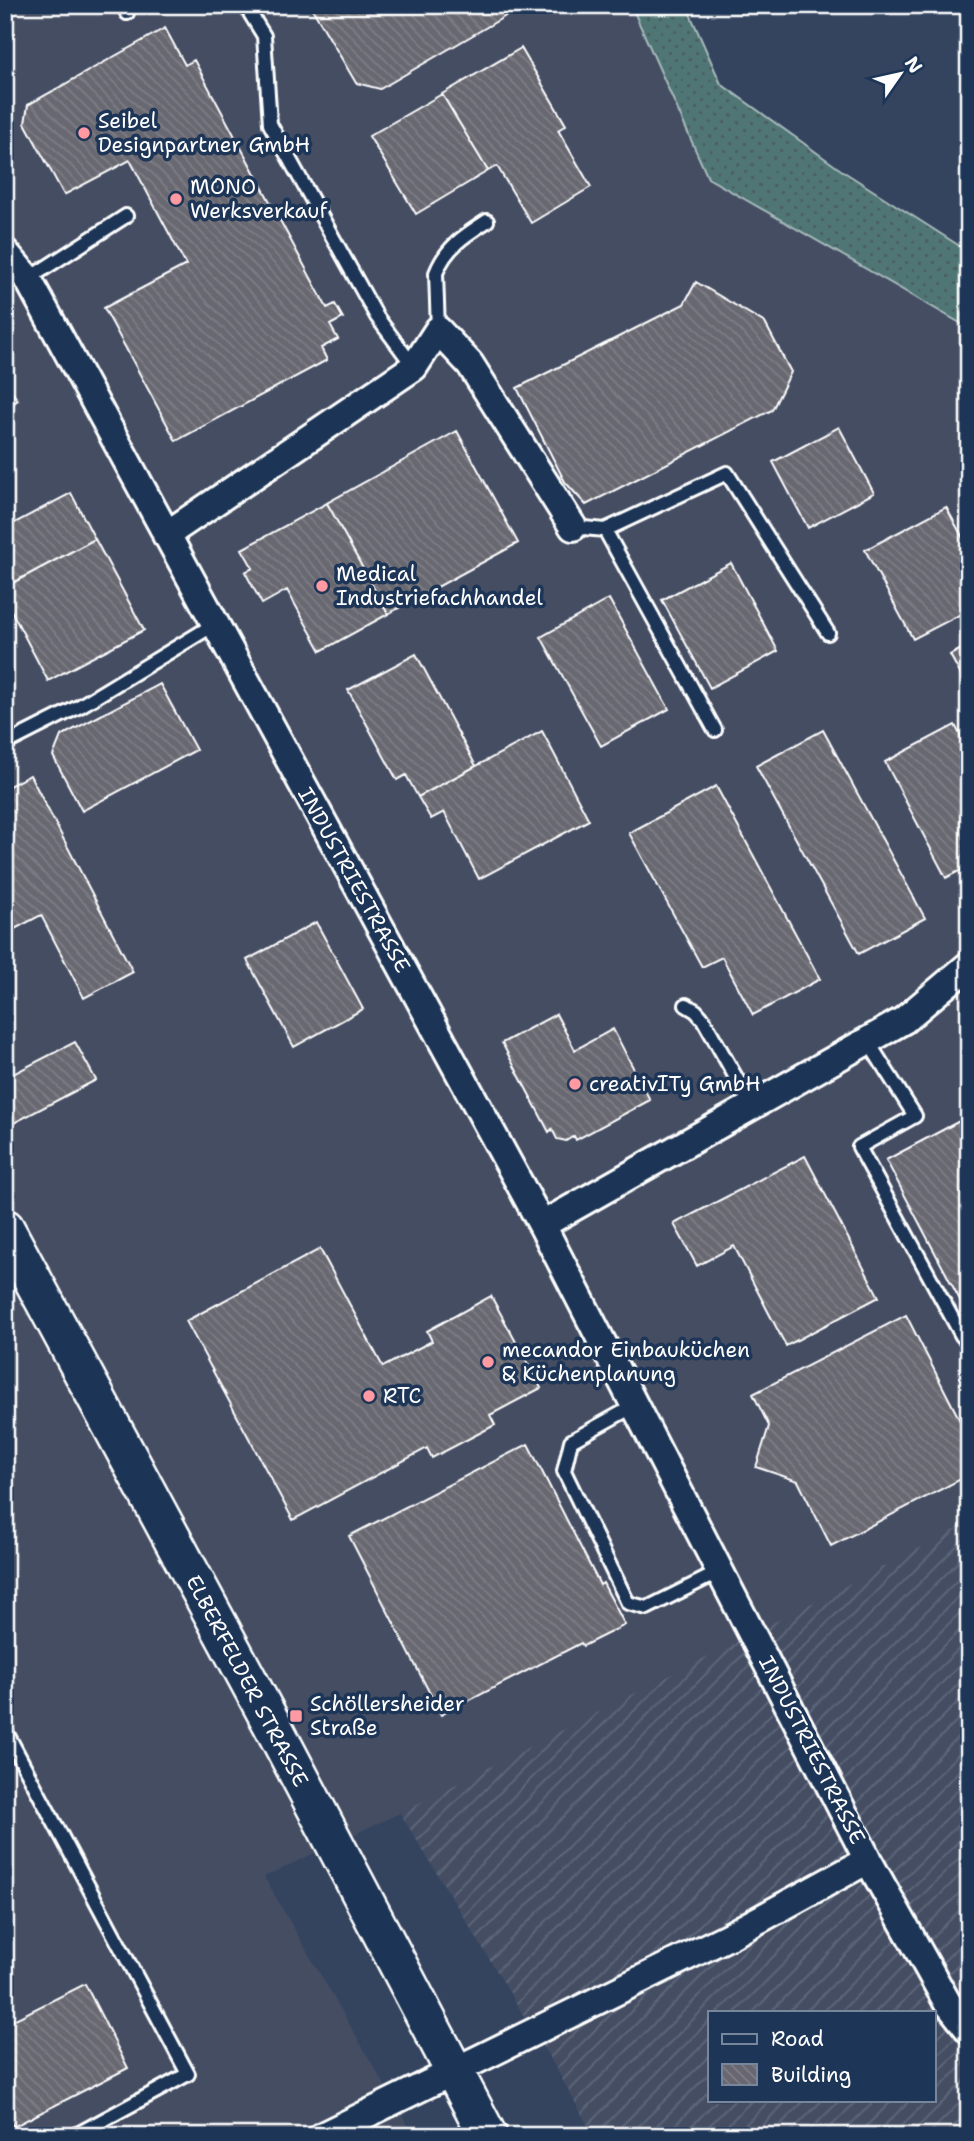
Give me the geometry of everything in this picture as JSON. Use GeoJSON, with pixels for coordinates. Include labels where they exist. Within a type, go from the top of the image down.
{"type":"FeatureCollection","features":[{"type":"Feature","properties":{"kind":"street","name":"INDUSTRIESTRASSE"},"geometry":{"type":"LineString","coordinates":[[5,251],[28,279],[542,1225],[868,1860],[729,1936],[454,2072]]}},
{"type":"Feature","properties":{"kind":"street"},"geometry":{"type":"LineString","coordinates":[[166,535],[414,367],[438,330],[470,364],[573,527]]}},
{"type":"Feature","properties":{"kind":"street"},"geometry":{"type":"LineString","coordinates":[[542,1225],[904,1020],[969,964]]}},
{"type":"Feature","properties":{"kind":"street","name":"ELBERFELDER STRASSE"},"geometry":{"type":"LineString","coordinates":[[5,1228],[274,1728],[488,2136]]}},
{"type":"Feature","properties":{"kind":"street"},"geometry":{"type":"LineString","coordinates":[[868,1860],[947,2002],[969,2030]]}},
{"type":"Feature","properties":{"kind":"street"},"geometry":{"type":"LineString","coordinates":[[323,2136],[454,2072]]}},
{"type":"Feature","properties":{"kind":"lane"},"geometry":{"type":"LineString","coordinates":[[246,5],[264,36],[270,124],[377,317],[414,367]]}},
{"type":"Feature","properties":{"kind":"lane"},"geometry":{"type":"LineString","coordinates":[[28,279],[126,216]]}},
{"type":"Feature","properties":{"kind":"lane"},"geometry":{"type":"LineString","coordinates":[[438,330],[438,267],[458,240],[487,220]]}},
{"type":"Feature","properties":{"kind":"lane"},"geometry":{"type":"LineString","coordinates":[[573,527],[605,530],[727,473],[828,633]]}},
{"type":"Feature","properties":{"kind":"lane"},"geometry":{"type":"LineString","coordinates":[[605,530],[715,730]]}},
{"type":"Feature","properties":{"kind":"lane"},"geometry":{"type":"LineString","coordinates":[[5,744],[79,706],[215,624]]}},
{"type":"Feature","properties":{"kind":"lane"},"geometry":{"type":"LineString","coordinates":[[686,1004],[703,1019],[752,1106]]}},
{"type":"Feature","properties":{"kind":"lane"},"geometry":{"type":"LineString","coordinates":[[867,1041],[915,1116],[859,1147],[962,1336]]}},
{"type":"Feature","properties":{"kind":"lane"},"geometry":{"type":"LineString","coordinates":[[634,1406],[571,1441],[564,1471],[628,1603],[647,1608],[719,1572]]}},
{"type":"Feature","properties":{"kind":"lane"},"geometry":{"type":"LineString","coordinates":[[5,1730],[188,2074],[74,2136]]}},
{"type":"Feature","properties":{"kind":"shaded area"},"geometry":{"type":"Polygon","coordinates":[[[5,5],[631,5],[708,178],[969,328],[969,1525],[484,1773],[264,1877],[414,2136],[5,2136],[5,5]]]}},
{"type":"Feature","properties":{"kind":"shaded area"},"geometry":{"type":"Polygon","coordinates":[[[969,1523],[969,2136],[594,2136],[554,2065],[400,1813],[969,1523]]]}},
{"type":"Feature","properties":{"kind":"green space"},"geometry":{"type":"Polygon","coordinates":[[[631,5],[686,5],[721,84],[841,170],[969,252],[969,328],[708,178],[631,5]]]}},
{"type":"Feature","properties":{"kind":"building"},"geometry":{"type":"Polygon","coordinates":[[[310,5],[513,5],[516,10],[380,89],[356,83],[310,5]]]}},
{"type":"Feature","properties":{"kind":"building"},"geometry":{"type":"Polygon","coordinates":[[[165,28],[185,65],[194,60],[327,308],[335,304],[343,318],[330,325],[338,339],[321,348],[327,360],[176,441],[104,308],[186,265],[130,160],[64,195],[25,123],[28,105],[165,28]]]}},
{"type":"Feature","properties":{"kind":"building"},"geometry":{"type":"Polygon","coordinates":[[[521,48],[566,125],[558,130],[591,187],[531,223],[497,166],[488,171],[442,94],[521,48]]]}},
{"type":"Feature","properties":{"kind":"building"},"geometry":{"type":"Polygon","coordinates":[[[442,94],[488,171],[416,214],[369,136],[442,94]]]}},
{"type":"Feature","properties":{"kind":"building"},"geometry":{"type":"Polygon","coordinates":[[[696,282],[765,323],[791,372],[772,410],[586,505],[565,482],[517,388],[684,304],[696,282]]]}},
{"type":"Feature","properties":{"kind":"building"},"geometry":{"type":"Polygon","coordinates":[[[5,383],[18,400],[5,409],[5,383]]]}},
{"type":"Feature","properties":{"kind":"building"},"geometry":{"type":"Polygon","coordinates":[[[839,427],[874,493],[808,528],[773,462],[839,427]]]}},
{"type":"Feature","properties":{"kind":"building"},"geometry":{"type":"Polygon","coordinates":[[[457,431],[518,543],[388,614],[327,503],[457,431]]]}},
{"type":"Feature","properties":{"kind":"building"},"geometry":{"type":"Polygon","coordinates":[[[71,493],[95,539],[5,587],[5,528],[71,493]]]}},
{"type":"Feature","properties":{"kind":"building"},"geometry":{"type":"Polygon","coordinates":[[[327,503],[388,614],[321,651],[287,590],[262,604],[245,572],[253,568],[242,549],[327,503]]]}},
{"type":"Feature","properties":{"kind":"building"},"geometry":{"type":"Polygon","coordinates":[[[946,507],[969,549],[969,610],[913,639],[865,550],[946,507]]]}},
{"type":"Feature","properties":{"kind":"building"},"geometry":{"type":"Polygon","coordinates":[[[95,539],[144,630],[48,681],[5,599],[5,587],[95,539]]]}},
{"type":"Feature","properties":{"kind":"building"},"geometry":{"type":"Polygon","coordinates":[[[731,563],[778,651],[710,688],[662,600],[731,563]]]}},
{"type":"Feature","properties":{"kind":"building"},"geometry":{"type":"Polygon","coordinates":[[[609,599],[669,709],[601,746],[541,637],[609,599]]]}},
{"type":"Feature","properties":{"kind":"building"},"geometry":{"type":"Polygon","coordinates":[[[969,645],[969,690],[950,655],[969,645]]]}},
{"type":"Feature","properties":{"kind":"building"},"geometry":{"type":"Polygon","coordinates":[[[416,654],[476,766],[418,797],[406,775],[397,780],[348,690],[416,654]]]}},
{"type":"Feature","properties":{"kind":"building"},"geometry":{"type":"Polygon","coordinates":[[[160,684],[196,750],[82,811],[53,756],[61,736],[160,684]]]}},
{"type":"Feature","properties":{"kind":"building"},"geometry":{"type":"Polygon","coordinates":[[[955,725],[969,752],[969,866],[946,878],[885,762],[955,725]]]}},
{"type":"Feature","properties":{"kind":"building"},"geometry":{"type":"Polygon","coordinates":[[[823,730],[925,918],[859,954],[756,766],[823,730]]]}},
{"type":"Feature","properties":{"kind":"building"},"geometry":{"type":"Polygon","coordinates":[[[542,731],[589,820],[479,879],[444,812],[431,819],[418,797],[542,731]]]}},
{"type":"Feature","properties":{"kind":"building"},"geometry":{"type":"Polygon","coordinates":[[[30,775],[133,972],[84,998],[41,915],[5,934],[5,788],[30,775]]]}},
{"type":"Feature","properties":{"kind":"building"},"geometry":{"type":"Polygon","coordinates":[[[716,786],[820,979],[753,1015],[722,957],[702,967],[629,833],[716,786]]]}},
{"type":"Feature","properties":{"kind":"building"},"geometry":{"type":"Polygon","coordinates":[[[316,922],[363,1009],[294,1047],[247,960],[316,922]]]}},
{"type":"Feature","properties":{"kind":"building"},"geometry":{"type":"Polygon","coordinates":[[[556,1014],[575,1050],[613,1029],[650,1100],[576,1140],[574,1136],[566,1141],[557,1139],[552,1129],[549,1132],[502,1043],[556,1014]]]}},
{"type":"Feature","properties":{"kind":"building"},"geometry":{"type":"Polygon","coordinates":[[[75,1042],[96,1080],[12,1124],[5,1110],[5,1078],[75,1042]]]}},
{"type":"Feature","properties":{"kind":"building"},"geometry":{"type":"Polygon","coordinates":[[[969,1116],[969,1317],[886,1160],[969,1116]]]}},
{"type":"Feature","properties":{"kind":"building"},"geometry":{"type":"Polygon","coordinates":[[[805,1156],[879,1297],[786,1346],[734,1246],[697,1266],[674,1224],[805,1156]]]}},
{"type":"Feature","properties":{"kind":"building"},"geometry":{"type":"Polygon","coordinates":[[[320,1249],[383,1367],[432,1341],[427,1331],[491,1296],[541,1388],[490,1415],[495,1425],[432,1458],[427,1448],[293,1520],[186,1321],[320,1249]]]}},
{"type":"Feature","properties":{"kind":"building"},"geometry":{"type":"Polygon","coordinates":[[[906,1315],[969,1438],[969,1475],[831,1546],[798,1481],[756,1467],[769,1426],[753,1394],[906,1315]]]}},
{"type":"Feature","properties":{"kind":"building"},"geometry":{"type":"Polygon","coordinates":[[[528,1444],[600,1585],[603,1583],[625,1625],[583,1646],[581,1643],[441,1715],[349,1536],[528,1444]]]}},
{"type":"Feature","properties":{"kind":"building"},"geometry":{"type":"Polygon","coordinates":[[[85,1984],[128,2068],[13,2127],[5,2111],[5,2024],[85,1984]]]}},
{"type":"Feature","properties":{"kind":"place","name":"Seibel Designpartner GmbH"},"geometry":{"type":"Point","coordinates":[84,133]}},
{"type":"Feature","properties":{"kind":"place","name":"MONO Werksverkauf"},"geometry":{"type":"Point","coordinates":[176,199]}},
{"type":"Feature","properties":{"kind":"place","name":"Medical Industriefachhandel"},"geometry":{"type":"Point","coordinates":[322,586]}},
{"type":"Feature","properties":{"kind":"place","name":"creativITy GmbH"},"geometry":{"type":"Point","coordinates":[575,1084]}},
{"type":"Feature","properties":{"kind":"place","name":"mecandor Einbauküchen & Küchenplanung"},"geometry":{"type":"Point","coordinates":[488,1362]}},
{"type":"Feature","properties":{"kind":"place","name":"RTC"},"geometry":{"type":"Point","coordinates":[369,1396]}},
{"type":"Feature","properties":{"kind":"place","name":"Schöllersheider Straße"},"geometry":{"type":"Point","coordinates":[296,1716]}}]}
